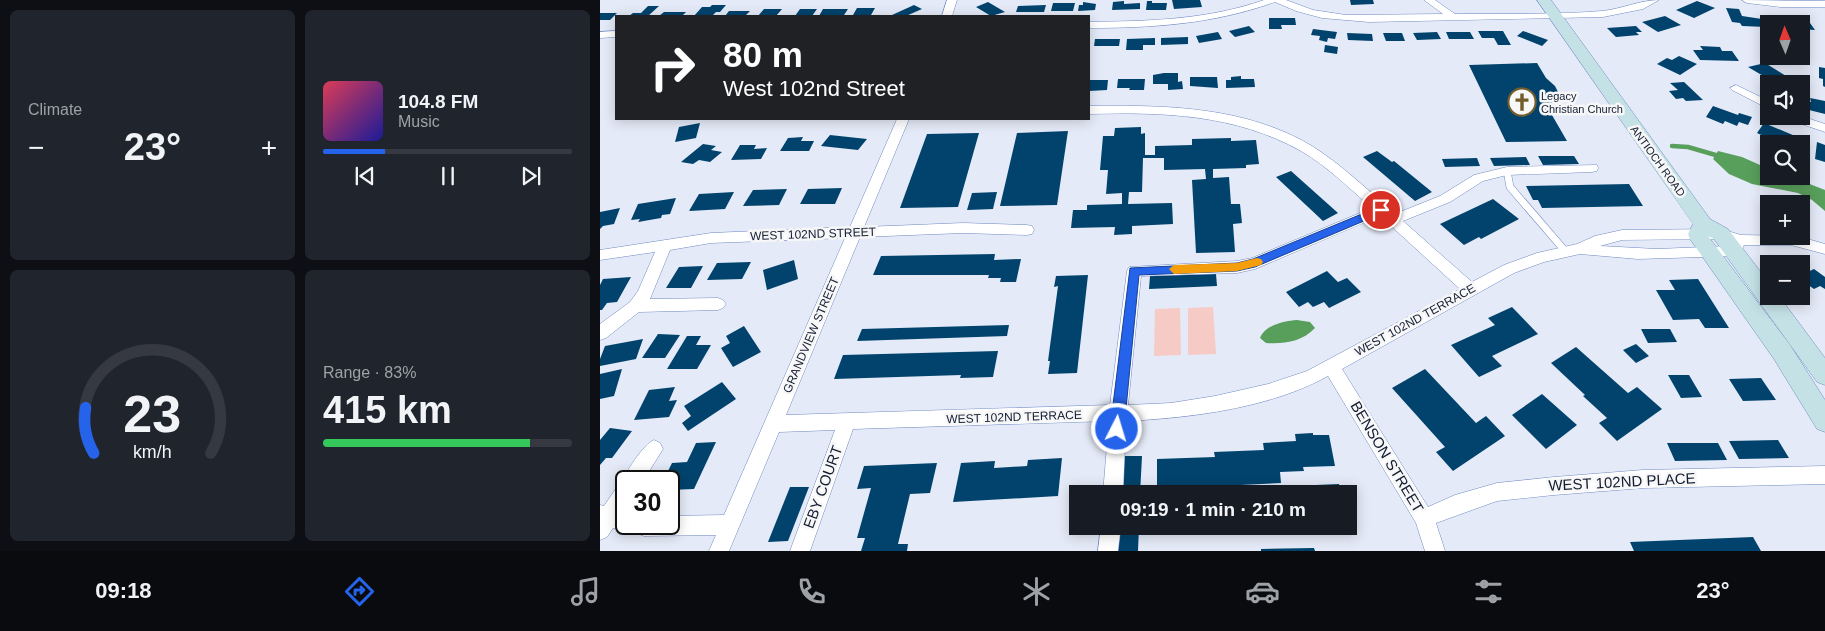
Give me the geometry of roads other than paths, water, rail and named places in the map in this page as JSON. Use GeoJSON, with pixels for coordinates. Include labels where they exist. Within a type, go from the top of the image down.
{"type":"FeatureCollection","features":[{"type":"Feature","properties":{"kind":"main road","name":"ANTIOCH ROAD"},"geometry":{"type":"LineString","coordinates":[[1544,0],[1707,230],[1711,253],[1794,352],[1825,376]]}},
{"type":"Feature","properties":{"kind":"main road","name":"ANTIOCH ROAD"},"geometry":{"type":"LineString","coordinates":[[1707,230],[1738,246],[1794,352],[1825,421]]}},
{"type":"Feature","properties":{"kind":"street"},"geometry":{"type":"LineString","coordinates":[[947,15],[952,0]]}},
{"type":"Feature","properties":{"kind":"street"},"geometry":{"type":"LineString","coordinates":[[1090,25],[1206,20],[1243,11],[1273,0]]}},
{"type":"Feature","properties":{"kind":"street"},"geometry":{"type":"LineString","coordinates":[[1278,0],[1315,14],[1347,18],[1454,18],[1603,14],[1639,7],[1654,0]]}},
{"type":"Feature","properties":{"kind":"street"},"geometry":{"type":"LineString","coordinates":[[1429,0],[1454,18]]}},
{"type":"Feature","properties":{"kind":"street"},"geometry":{"type":"LineString","coordinates":[[1747,0],[1781,4],[1809,2],[1825,4]]}},
{"type":"Feature","properties":{"kind":"street"},"geometry":{"type":"LineString","coordinates":[[1809,2],[1825,16]]}},
{"type":"Feature","properties":{"kind":"street"},"geometry":{"type":"LineString","coordinates":[[600,35],[615,34]]}},
{"type":"Feature","properties":{"kind":"street"},"geometry":{"type":"LineString","coordinates":[[1736,88],[1760,101]]}},
{"type":"Feature","properties":{"kind":"street"},"geometry":{"type":"LineString","coordinates":[[1090,110],[1183,110],[1235,119],[1289,138],[1315,153],[1470,288]]}},
{"type":"Feature","properties":{"kind":"street","name":"GRANDVIEW STREET"},"geometry":{"type":"LineString","coordinates":[[719,551],[903,120]]}},
{"type":"Feature","properties":{"kind":"street"},"geometry":{"type":"LineString","coordinates":[[1810,123],[1825,128]]}},
{"type":"Feature","properties":{"kind":"street"},"geometry":{"type":"LineString","coordinates":[[1114,485],[1118,413],[1134,271],[1237,267],[1255,263],[1387,215],[1445,199],[1479,178],[1507,171],[1592,168]]}},
{"type":"Feature","properties":{"kind":"street","name":"WEST 102ND STREET"},"geometry":{"type":"LineString","coordinates":[[600,255],[711,238],[963,228],[1027,230]]}},
{"type":"Feature","properties":{"kind":"street","name":"WEST 102ND TERRACE"},"geometry":{"type":"LineString","coordinates":[[772,424],[1118,413],[1171,410],[1214,404],[1268,392],[1313,376],[1470,288],[1509,269],[1542,257],[1573,251],[1600,240],[1622,235],[1707,230]]}},
{"type":"Feature","properties":{"kind":"street","name":"WEST 102ND TERRACE"},"geometry":{"type":"LineString","coordinates":[[1573,251],[1610,254],[1711,253],[1738,246],[1790,240],[1825,249]]}},
{"type":"Feature","properties":{"kind":"street"},"geometry":{"type":"LineString","coordinates":[[600,333],[636,306],[645,294],[665,244]]}},
{"type":"Feature","properties":{"kind":"street"},"geometry":{"type":"LineString","coordinates":[[636,306],[718,304]]}},
{"type":"Feature","properties":{"kind":"street","name":"BENSON STREET"},"geometry":{"type":"LineString","coordinates":[[1331,366],[1424,518],[1435,551]]}},
{"type":"Feature","properties":{"kind":"street","name":"EBY COURT"},"geometry":{"type":"LineString","coordinates":[[800,551],[847,422]]}},
{"type":"Feature","properties":{"kind":"street"},"geometry":{"type":"LineString","coordinates":[[640,470],[654,450]]}},
{"type":"Feature","properties":{"kind":"street","name":"WEST 102ND PLACE"},"geometry":{"type":"LineString","coordinates":[[1424,518],[1455,505],[1497,492],[1643,479],[1825,475]]}},
{"type":"Feature","properties":{"kind":"street"},"geometry":{"type":"LineString","coordinates":[[680,526],[730,525]]}},
{"type":"Feature","properties":{"kind":"street"},"geometry":{"type":"LineString","coordinates":[[1108,551],[1110,535]]}},
{"type":"Feature","properties":{"kind":"lane"},"geometry":{"type":"LineString","coordinates":[[1507,171],[1510,188],[1573,251]]}},
{"type":"Feature","properties":{"kind":"waterway"},"geometry":{"type":"LineString","coordinates":[[1672,146],[1688,147],[1719,156]]}},
{"type":"Feature","properties":{"kind":"place","name":"Legacy Christian Church"},"geometry":{"type":"Point","coordinates":[1522,102]}}]}
